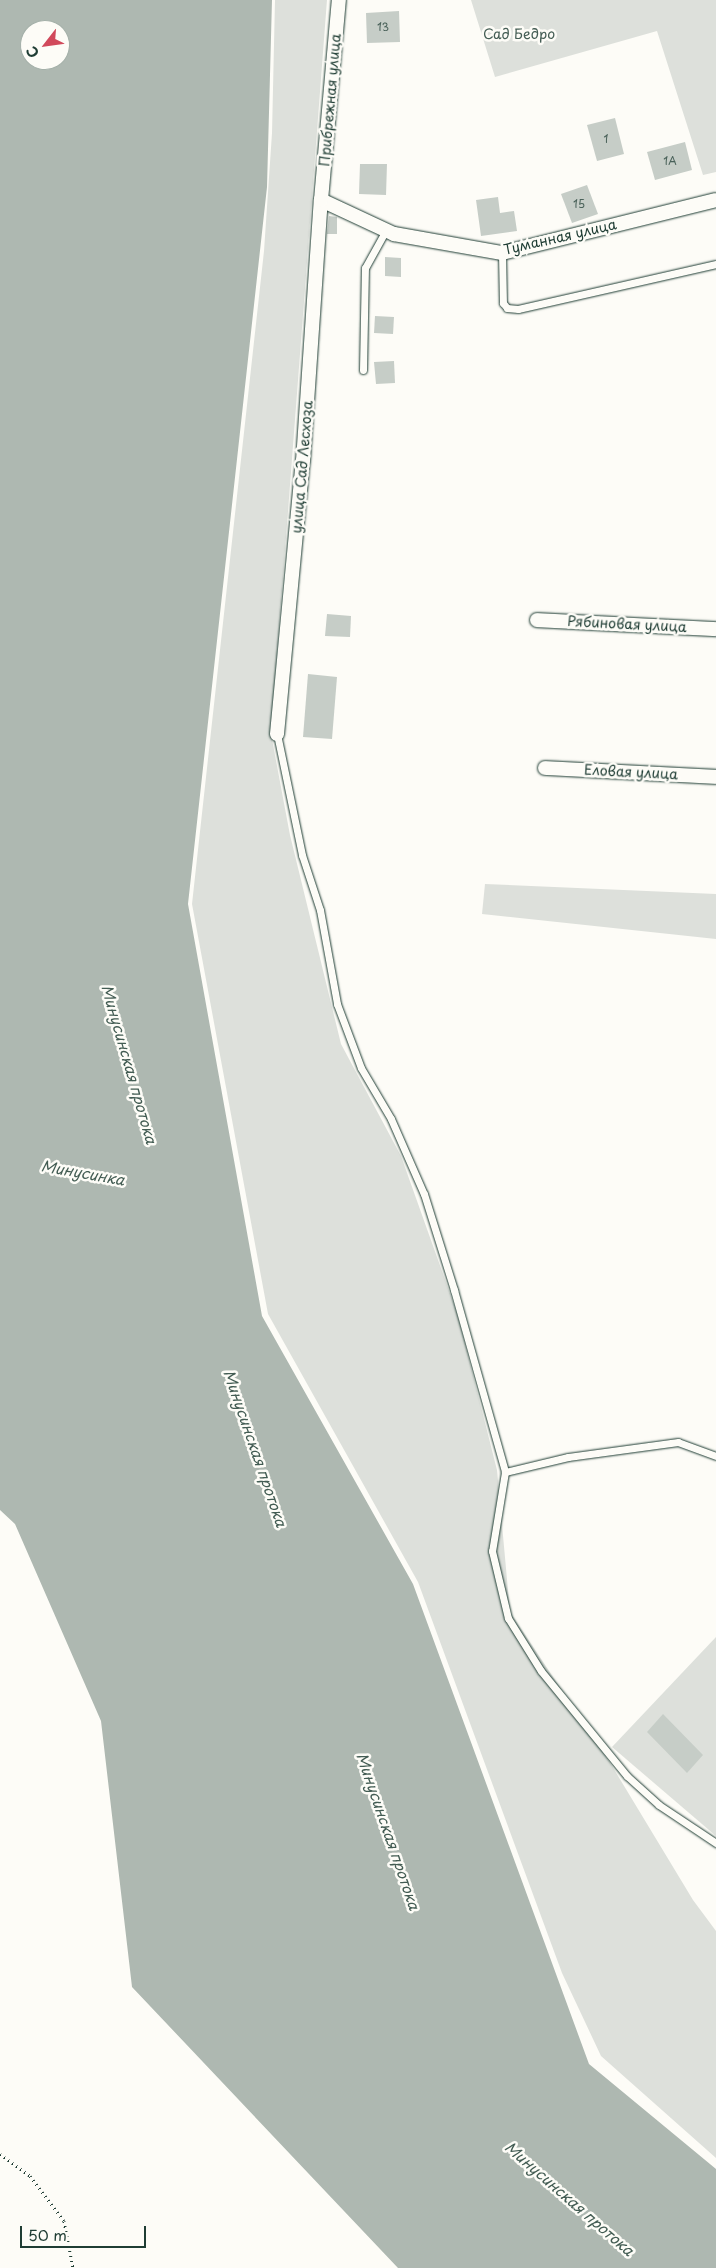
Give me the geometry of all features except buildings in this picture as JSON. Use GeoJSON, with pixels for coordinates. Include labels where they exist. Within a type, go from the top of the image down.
{"type":"FeatureCollection","features":[{"type":"Feature","properties":{"kind":"street","name":"Прибрежная улица"},"geometry":{"type":"LineString","coordinates":[[321,200],[339,0]]}},
{"type":"Feature","properties":{"kind":"street","name":"Туманная улица"},"geometry":{"type":"LineString","coordinates":[[321,200],[391,233],[502,253],[716,200]]}},
{"type":"Feature","properties":{"kind":"street","name":"улица Сад Лесхоза"},"geometry":{"type":"LineString","coordinates":[[277,734],[303,461],[321,200]]}},
{"type":"Feature","properties":{"kind":"street","name":"Рябиновая улица"},"geometry":{"type":"LineString","coordinates":[[537,620],[716,629]]}},
{"type":"Feature","properties":{"kind":"street","name":"Еловая улица"},"geometry":{"type":"LineString","coordinates":[[545,768],[716,777]]}},
{"type":"Feature","properties":{"kind":"lane"},"geometry":{"type":"LineString","coordinates":[[362,370],[365,268],[384,234],[391,233]]}},
{"type":"Feature","properties":{"kind":"lane"},"geometry":{"type":"LineString","coordinates":[[502,253],[503,303],[507,308],[518,309],[716,264]]}},
{"type":"Feature","properties":{"kind":"lane"},"geometry":{"type":"LineString","coordinates":[[277,734],[302,855],[320,910],[337,1004],[361,1068],[391,1119],[424,1194],[505,1472],[492,1551],[508,1618],[541,1671],[627,1776],[659,1805],[716,1843]]}},
{"type":"Feature","properties":{"kind":"lane"},"geometry":{"type":"LineString","coordinates":[[505,1472],[568,1457],[678,1442],[716,1456]]}},
{"type":"Feature","properties":{"kind":"path"},"geometry":{"type":"LineString","coordinates":[[0,2154],[30,2176],[64,2221],[73,2268]]}},
{"type":"Feature","properties":{"kind":"green space"},"geometry":{"type":"Polygon","coordinates":[[[275,0],[327,0],[271,734],[290,835],[341,1044],[401,1156],[458,1316],[497,1470],[510,1612],[612,1766],[693,1900],[716,1931],[716,2158],[601,2056],[562,1973],[418,1582],[268,1314],[192,904],[264,251],[272,133],[275,0]]]}},
{"type":"Feature","properties":{"kind":"green space","name":"Сад Бедро"},"geometry":{"type":"Polygon","coordinates":[[[471,0],[716,0],[716,172],[703,175],[657,31],[495,77],[471,0]]]}},
{"type":"Feature","properties":{"kind":"green space"},"geometry":{"type":"Polygon","coordinates":[[[485,884],[716,894],[716,939],[482,914],[485,884]]]}},
{"type":"Feature","properties":{"kind":"green space"},"geometry":{"type":"Polygon","coordinates":[[[716,1637],[716,1836],[612,1747],[716,1637]]]}},
{"type":"Feature","properties":{"kind":"water"},"geometry":{"type":"Polygon","coordinates":[[[0,0],[272,0],[267,187],[188,904],[262,1316],[413,1584],[589,2064],[716,2169],[716,2268],[398,2268],[132,1987],[101,1721],[15,1524],[0,1510],[0,0]]]}},
{"type":"Feature","properties":{"kind":"water label","name":"Минусинская протока"},"geometry":{"type":"Point","coordinates":[130,1064]}},
{"type":"Feature","properties":{"kind":"water label","name":"Минусинка"},"geometry":{"type":"Point","coordinates":[83,1172]}},
{"type":"Feature","properties":{"kind":"water label","name":"Минусинская протока"},"geometry":{"type":"Point","coordinates":[256,1448]}},
{"type":"Feature","properties":{"kind":"water label","name":"Минусинская протока"},"geometry":{"type":"Point","coordinates":[389,1831]}},
{"type":"Feature","properties":{"kind":"water label","name":"Минусинская протока"},"geometry":{"type":"Point","coordinates":[570,2198]}}]}
